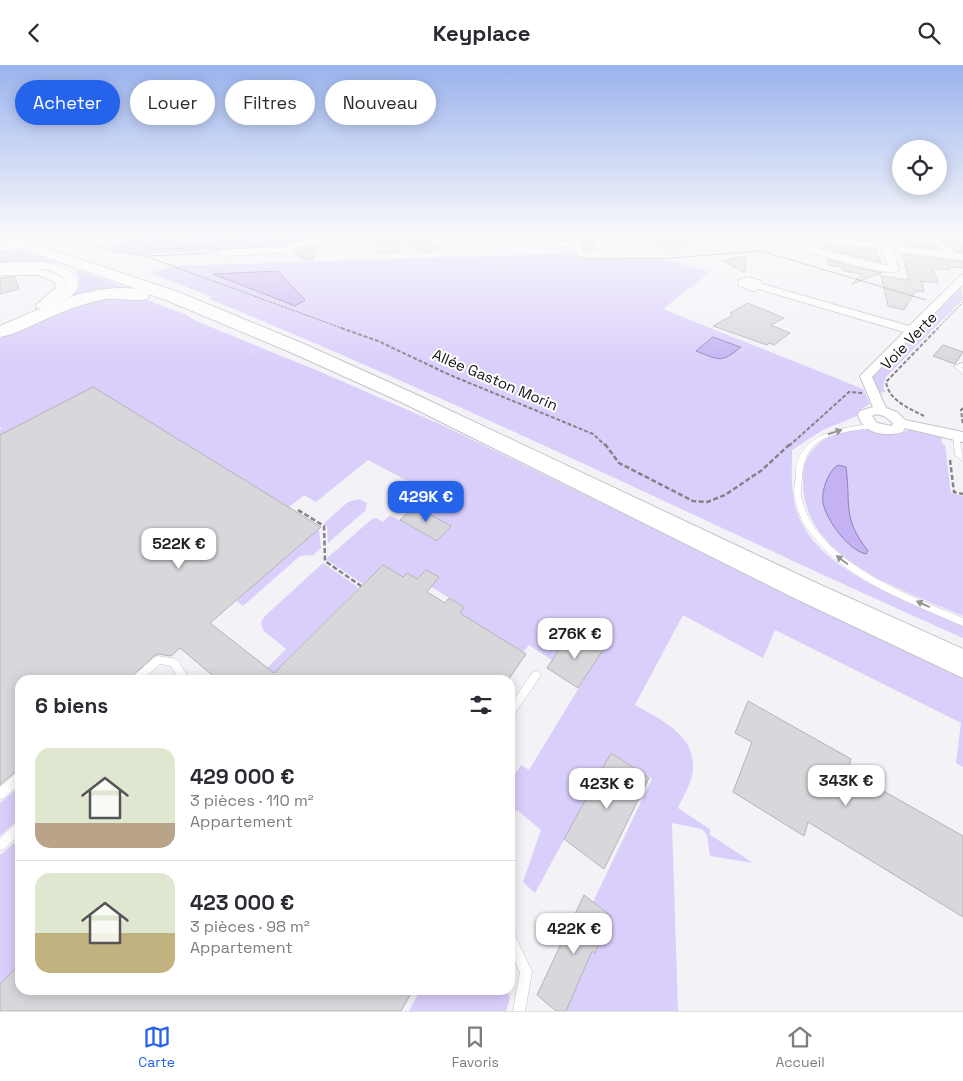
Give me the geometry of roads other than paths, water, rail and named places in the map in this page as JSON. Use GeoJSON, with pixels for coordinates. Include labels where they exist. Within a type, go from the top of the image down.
{"type":"FeatureCollection","features":[{"type":"Feature","properties":{"kind":"highway"},"geometry":{"type":"LineString","coordinates":[[111,279],[313,359],[333,365]]}},
{"type":"Feature","properties":{"kind":"highway"},"geometry":{"type":"LineString","coordinates":[[124,279],[241,324],[408,398],[793,585],[963,665]]}},
{"type":"Feature","properties":{"kind":"highway"},"geometry":{"type":"LineString","coordinates":[[136,279],[245,319],[420,394],[740,547],[963,648]]}},
{"type":"Feature","properties":{"kind":"highway"},"geometry":{"type":"LineString","coordinates":[[2,332],[84,299],[110,292],[121,291],[142,295],[189,310]]}},
{"type":"Feature","properties":{"kind":"street"},"geometry":{"type":"LineString","coordinates":[[40,306],[61,288],[58,279]]}},
{"type":"Feature","properties":{"kind":"street"},"geometry":{"type":"LineString","coordinates":[[2,332],[54,305],[70,292],[73,286],[71,279]]}},
{"type":"Feature","properties":{"kind":"street"},"geometry":{"type":"LineString","coordinates":[[880,411],[866,376],[963,279]]}},
{"type":"Feature","properties":{"kind":"street"},"geometry":{"type":"LineString","coordinates":[[758,286],[910,330]]}},
{"type":"Feature","properties":{"kind":"street"},"geometry":{"type":"LineString","coordinates":[[900,423],[898,429],[884,430],[873,426],[866,420],[865,414],[870,411],[880,411],[895,417],[900,423],[958,437]]}},
{"type":"Feature","properties":{"kind":"lane"},"geometry":{"type":"LineString","coordinates":[[963,365],[957,366],[963,372]]}},
{"type":"Feature","properties":{"kind":"lane"},"geometry":{"type":"LineString","coordinates":[[873,426],[851,427],[834,432],[811,445],[806,450],[800,462],[798,491],[801,512],[820,541],[844,562],[883,586],[963,622]]}},
{"type":"Feature","properties":{"kind":"lane"},"geometry":{"type":"LineString","coordinates":[[958,437],[958,455],[963,459]]}},
{"type":"Feature","properties":{"kind":"lane"},"geometry":{"type":"LineString","coordinates":[[140,675],[158,660],[174,662],[182,675]]}},
{"type":"Feature","properties":{"kind":"lane"},"geometry":{"type":"LineString","coordinates":[[515,706],[536,675]]}},
{"type":"Feature","properties":{"kind":"lane"},"geometry":{"type":"LineString","coordinates":[[0,794],[15,781]]}},
{"type":"Feature","properties":{"kind":"lane"},"geometry":{"type":"LineString","coordinates":[[0,845],[15,832]]}},
{"type":"Feature","properties":{"kind":"lane"},"geometry":{"type":"LineString","coordinates":[[515,948],[526,972],[519,1011]]}}]}
